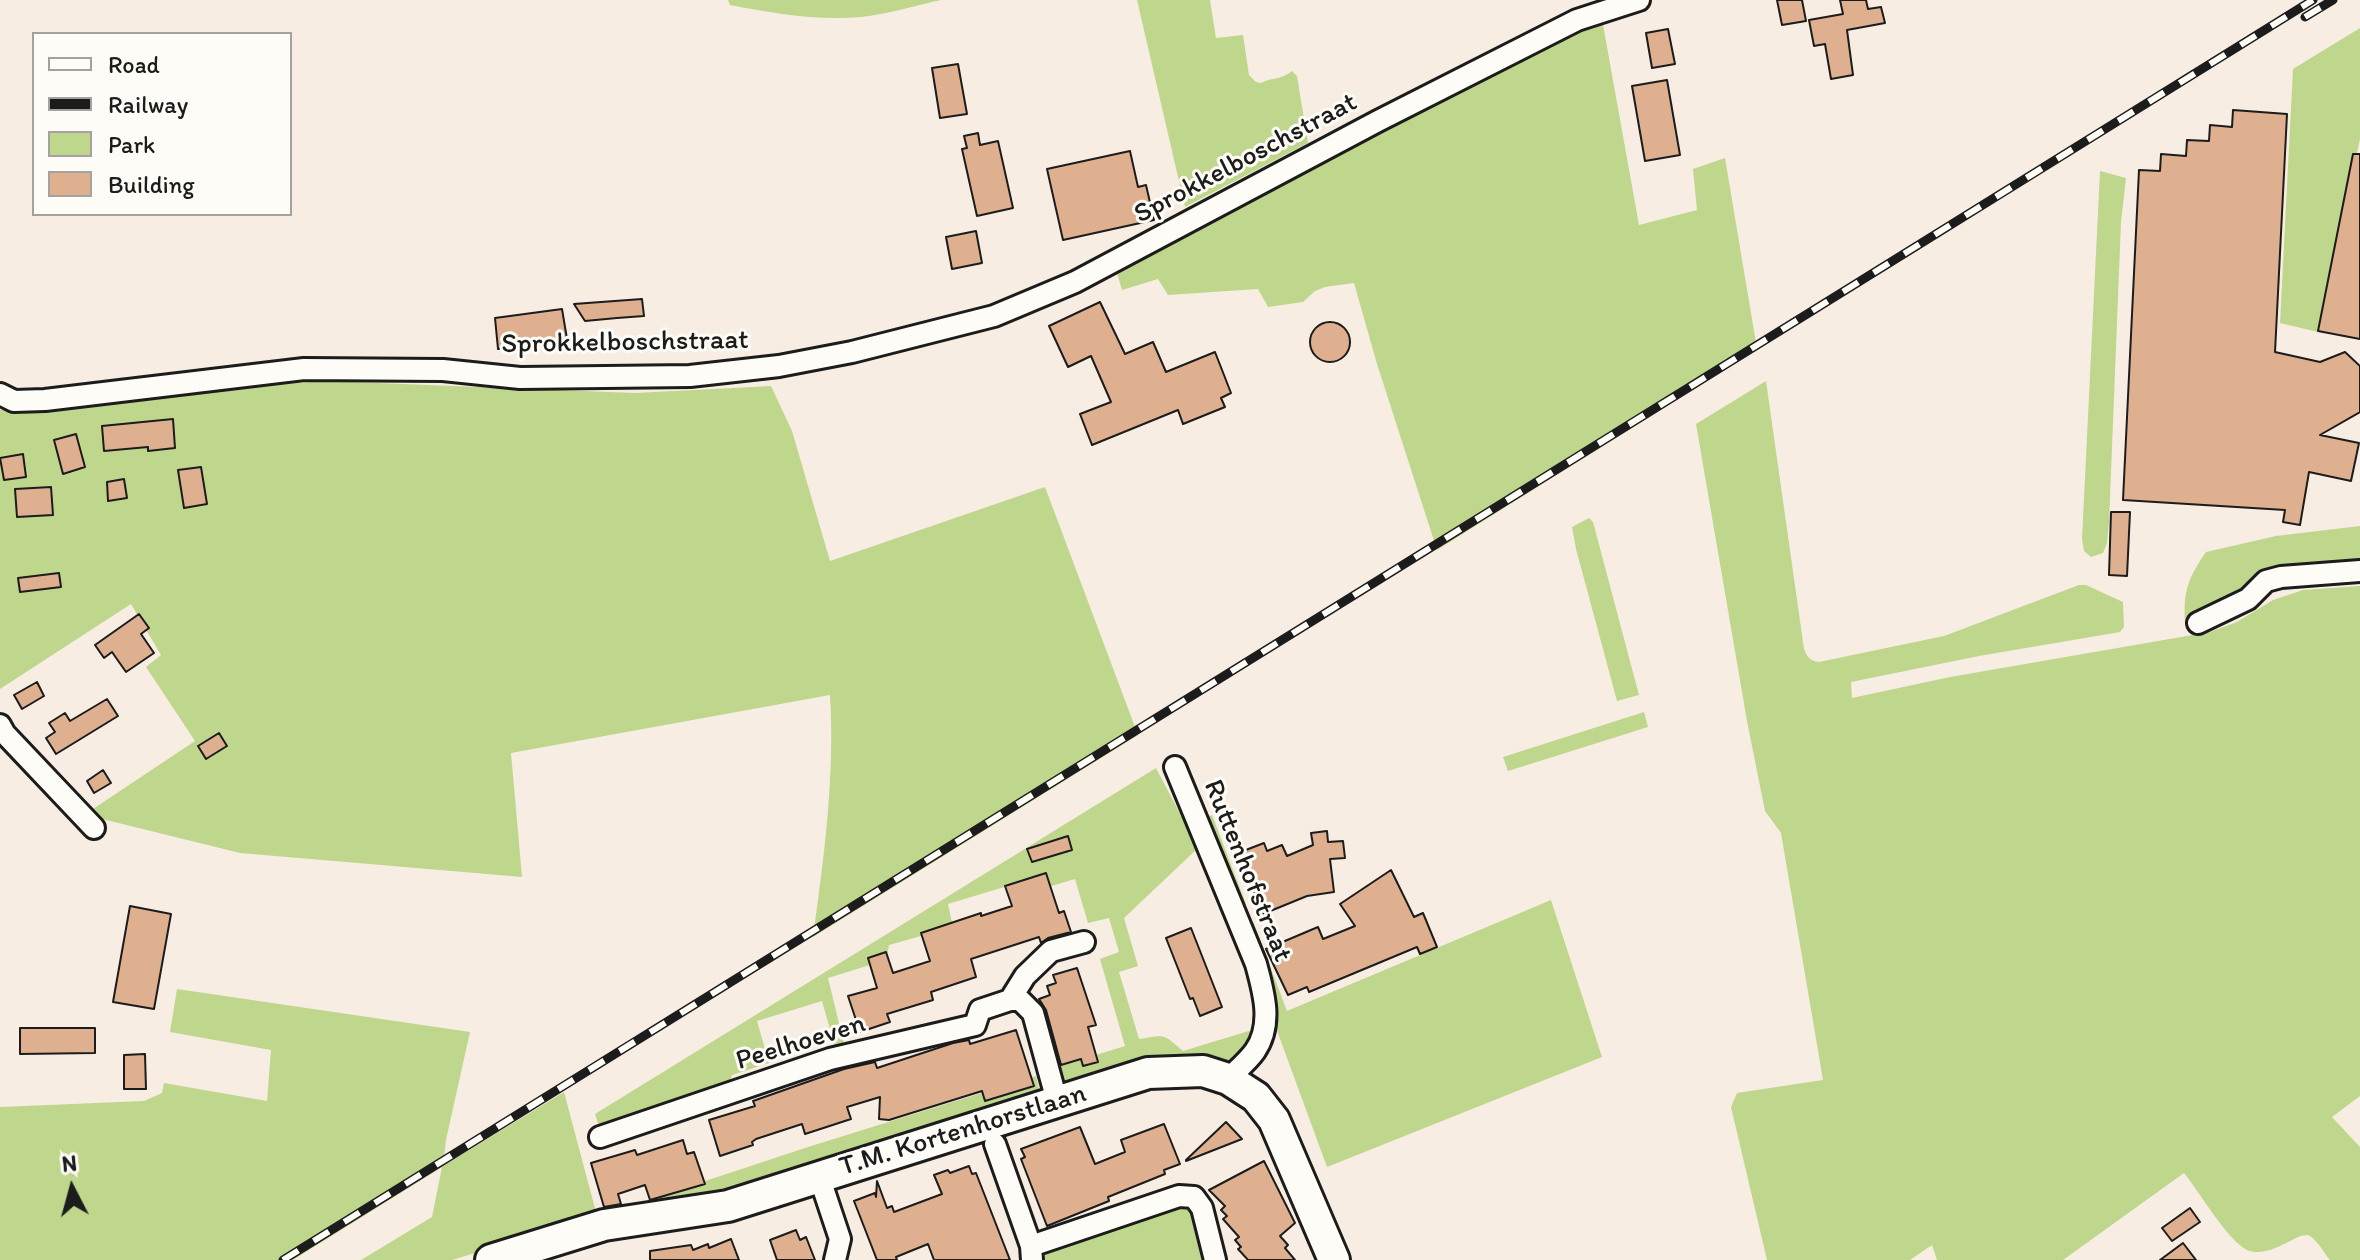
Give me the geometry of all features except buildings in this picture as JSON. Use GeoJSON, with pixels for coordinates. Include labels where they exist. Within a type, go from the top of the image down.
{"type":"FeatureCollection","features":[{"type":"Feature","properties":{"kind":"street","name":"Sprokkelboschstraat"},"geometry":{"type":"LineString","coordinates":[[5,399],[45,400],[304,369],[443,370],[520,378],[690,376],[779,366],[852,352],[994,316],[1075,282],[1378,121],[1577,20],[1639,0]]}},
{"type":"Feature","properties":{"kind":"street"},"geometry":{"type":"LineString","coordinates":[[2198,623],[2248,599],[2266,581],[2360,571]]}},
{"type":"Feature","properties":{"kind":"street"},"geometry":{"type":"LineString","coordinates":[[0,725],[94,828]]}},
{"type":"Feature","properties":{"kind":"street","name":"Ruttenhofstraat"},"geometry":{"type":"LineString","coordinates":[[1175,767],[1256,964],[1266,998],[1264,1036],[1254,1053],[1228,1079]]}},
{"type":"Feature","properties":{"kind":"street","name":"Peelhoeven"},"geometry":{"type":"LineString","coordinates":[[600,1137],[830,1059],[975,1025],[980,1010],[1010,1000],[1025,976],[1051,951],[1084,942]]}},
{"type":"Feature","properties":{"kind":"street"},"geometry":{"type":"LineString","coordinates":[[1010,1000],[1020,1000],[1033,1013],[1057,1101]]}},
{"type":"Feature","properties":{"kind":"street","name":"T.M. Kortenhorstlaan"},"geometry":{"type":"LineString","coordinates":[[491,1260],[604,1225],[728,1206],[1148,1073],[1203,1071],[1228,1079],[1256,1097],[1274,1120],[1334,1260]]}},
{"type":"Feature","properties":{"kind":"street"},"geometry":{"type":"LineString","coordinates":[[995,1144],[1031,1253],[1179,1196],[1194,1197],[1202,1208],[1215,1260]]}},
{"type":"Feature","properties":{"kind":"street"},"geometry":{"type":"LineString","coordinates":[[819,1176],[840,1239],[835,1260]]}},
{"type":"Feature","properties":{"kind":"green space"},"geometry":{"type":"Polygon","coordinates":[[[728,0],[941,0],[881,14],[844,18],[778,13],[730,5],[728,0]]]}},
{"type":"Feature","properties":{"kind":"green space"},"geometry":{"type":"Polygon","coordinates":[[[1137,0],[1210,0],[1216,38],[1243,35],[1249,75],[1256,82],[1281,77],[1292,71],[1297,76],[1308,143],[1185,207],[1137,0]]]}},
{"type":"Feature","properties":{"kind":"green space"},"geometry":{"type":"Polygon","coordinates":[[[1602,19],[1639,225],[1697,210],[1693,169],[1725,158],[1757,349],[1437,550],[1354,283],[1325,287],[1303,302],[1268,307],[1258,289],[1168,295],[1158,279],[1122,290],[1116,269],[1602,19]]]}},
{"type":"Feature","properties":{"kind":"green space"},"geometry":{"type":"Polygon","coordinates":[[[2360,28],[2360,139],[2318,332],[2280,323],[2293,69],[2360,28]]]}},
{"type":"Feature","properties":{"kind":"green space"},"geometry":{"type":"Polygon","coordinates":[[[2100,171],[2126,178],[2121,222],[2109,522],[2103,553],[2091,557],[2084,551],[2082,539],[2100,171]]]}},
{"type":"Feature","properties":{"kind":"green space"},"geometry":{"type":"Polygon","coordinates":[[[325,381],[635,393],[771,386],[792,431],[830,561],[1045,487],[1138,735],[813,937],[830,787],[830,695],[511,753],[522,877],[240,853],[90,816],[87,813],[195,741],[146,667],[161,655],[131,604],[0,689],[0,410],[169,392],[325,381]]]}},
{"type":"Feature","properties":{"kind":"green space"},"geometry":{"type":"Polygon","coordinates":[[[1766,381],[1804,649],[1811,660],[1819,662],[1944,636],[2079,585],[2086,585],[2123,602],[2124,627],[2120,632],[1851,682],[1852,698],[1950,677],[2210,632],[2237,622],[2273,600],[2303,590],[2360,586],[2360,1096],[2332,1117],[2360,1147],[2360,1260],[2330,1260],[2316,1241],[2305,1235],[2266,1251],[2247,1250],[2222,1226],[2184,1173],[2063,1260],[1937,1260],[1932,1245],[1910,1260],[1767,1260],[1731,1107],[1737,1093],[1823,1080],[1781,833],[1765,811],[1747,721],[1696,424],[1766,381]]]}},
{"type":"Feature","properties":{"kind":"green space"},"geometry":{"type":"Polygon","coordinates":[[[1589,518],[1593,522],[1639,695],[1617,701],[1572,527],[1589,518]]]}},
{"type":"Feature","properties":{"kind":"green space"},"geometry":{"type":"Polygon","coordinates":[[[2360,526],[2360,571],[2287,577],[2217,613],[2185,622],[2188,584],[2206,552],[2276,536],[2360,526]]]}},
{"type":"Feature","properties":{"kind":"green space"},"geometry":{"type":"Polygon","coordinates":[[[1644,712],[1648,727],[1508,771],[1503,757],[1644,712]]]}},
{"type":"Feature","properties":{"kind":"green space"},"geometry":{"type":"Polygon","coordinates":[[[1156,768],[1198,848],[1124,918],[1138,966],[1119,972],[1139,1039],[1163,1037],[1183,1051],[1252,1030],[1257,1033],[1243,1059],[1226,1064],[1135,1061],[1062,1081],[1051,1069],[1125,1046],[1100,959],[1119,952],[1109,918],[1088,923],[1075,879],[1018,896],[1014,884],[948,904],[953,927],[889,945],[886,960],[828,978],[844,1044],[835,1047],[822,1001],[757,1021],[769,1063],[732,1075],[729,1084],[669,1103],[667,1111],[601,1133],[595,1114],[1156,768]]]}},
{"type":"Feature","properties":{"kind":"green space"},"geometry":{"type":"Polygon","coordinates":[[[1212,815],[1246,904],[1232,909],[1201,820],[1212,815]]]}},
{"type":"Feature","properties":{"kind":"green space"},"geometry":{"type":"Polygon","coordinates":[[[1551,900],[1602,1057],[1327,1167],[1239,927],[1253,921],[1287,1011],[1551,900]]]}},
{"type":"Feature","properties":{"kind":"green space"},"geometry":{"type":"Polygon","coordinates":[[[177,989],[470,1032],[443,1166],[564,1092],[597,1216],[452,1260],[361,1260],[432,1217],[442,1167],[293,1260],[0,1260],[0,1107],[144,1101],[162,1093],[164,1083],[267,1101],[271,1050],[170,1032],[177,989]]]}},
{"type":"Feature","properties":{"kind":"green space"},"geometry":{"type":"Polygon","coordinates":[[[1036,1076],[1039,1090],[713,1194],[634,1207],[808,1147],[1036,1076]]]}},
{"type":"Feature","properties":{"kind":"green space"},"geometry":{"type":"Polygon","coordinates":[[[1189,1202],[1206,1260],[1037,1260],[1037,1243],[1189,1202]]]}},
{"type":"Feature","properties":{"kind":"railway"},"geometry":{"type":"LineString","coordinates":[[283,1260],[2313,0]]}},
{"type":"Feature","properties":{"kind":"railway"},"geometry":{"type":"LineString","coordinates":[[2305,17],[2333,0]]}}]}
